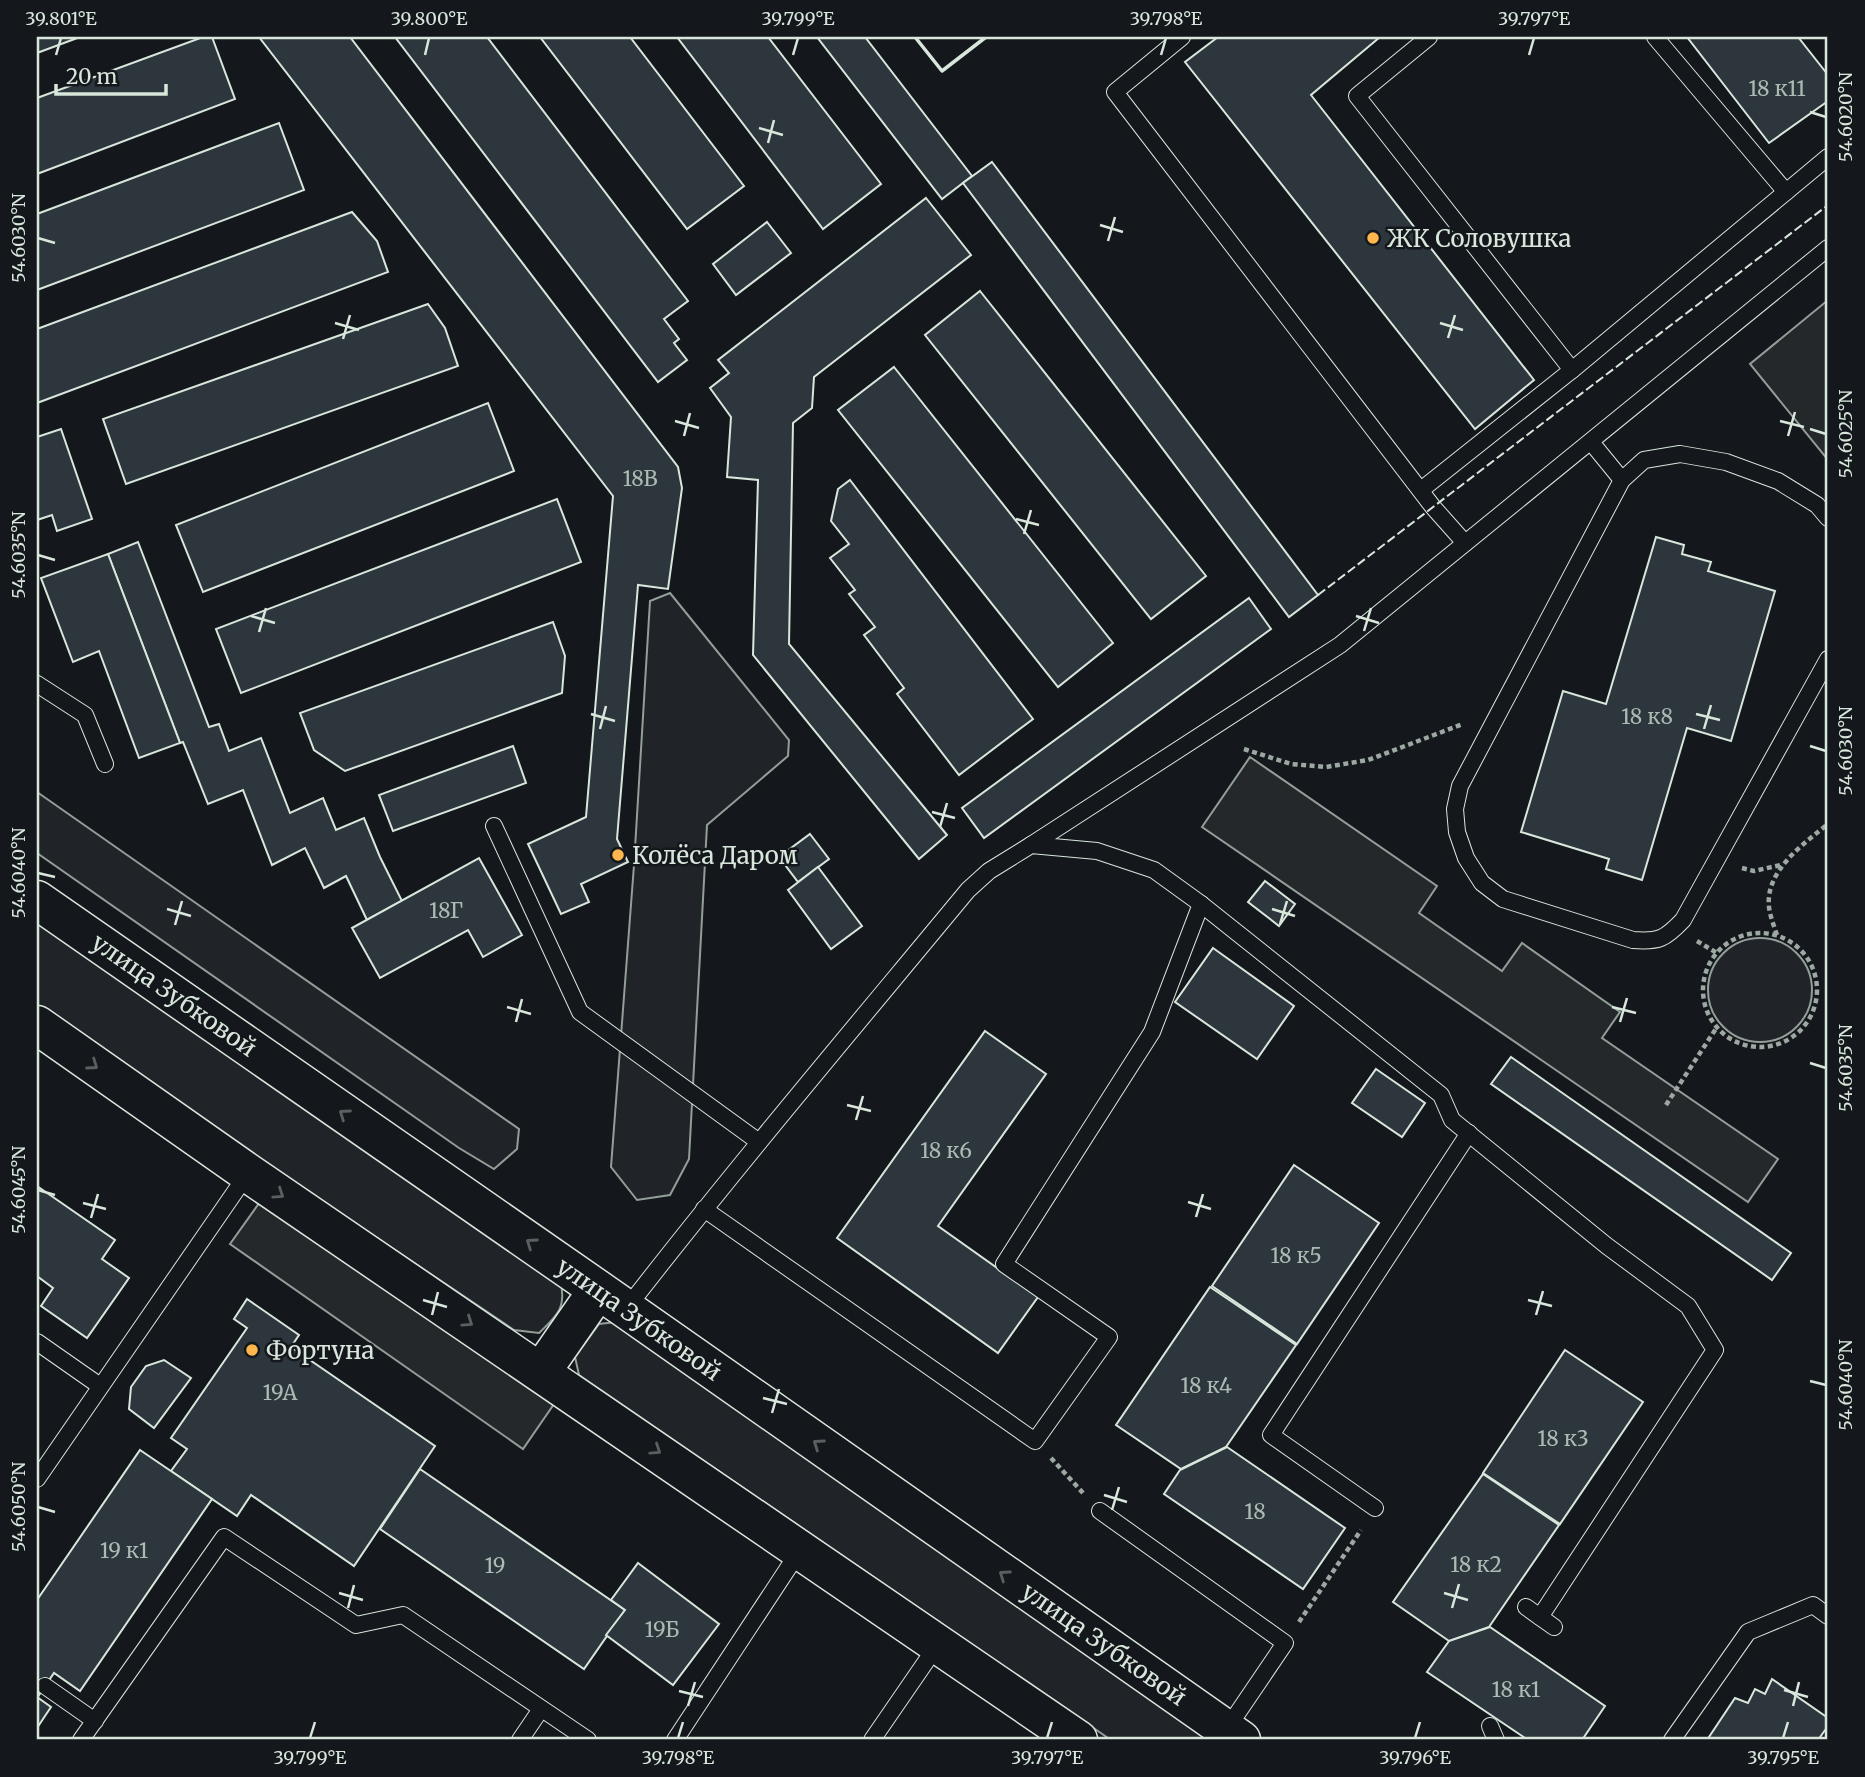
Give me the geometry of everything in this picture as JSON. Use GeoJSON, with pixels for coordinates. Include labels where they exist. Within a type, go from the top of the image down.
{"type":"FeatureCollection","features":[{"type":"Feature","properties":{"kind":"main road","name":"улица Зубковой"},"geometry":{"type":"LineString","coordinates":[[37,900],[1233,1735]]}},
{"type":"Feature","properties":{"kind":"main road"},"geometry":{"type":"LineString","coordinates":[[37,1026],[1078,1740]]}},
{"type":"Feature","properties":{"kind":"main road"},"geometry":{"type":"LineString","coordinates":[[541,1372],[612,1300]]}},
{"type":"Feature","properties":{"kind":"lane"},"geometry":{"type":"LineString","coordinates":[[1182,37],[1115,92],[1420,490],[1465,543]]}},
{"type":"Feature","properties":{"kind":"lane"},"geometry":{"type":"LineString","coordinates":[[1429,37],[1357,96],[1572,370]]}},
{"type":"Feature","properties":{"kind":"lane"},"geometry":{"type":"LineString","coordinates":[[1655,37],[1786,192]]}},
{"type":"Feature","properties":{"kind":"lane"},"geometry":{"type":"LineString","coordinates":[[1420,490],[1572,370],[1828,157]]}},
{"type":"Feature","properties":{"kind":"lane"},"geometry":{"type":"LineString","coordinates":[[612,1300],[704,1209],[968,890],[989,870],[1340,645],[1828,248]]}},
{"type":"Feature","properties":{"kind":"lane"},"geometry":{"type":"LineString","coordinates":[[1591,442],[1622,480]]}},
{"type":"Feature","properties":{"kind":"lane"},"geometry":{"type":"LineString","coordinates":[[1828,518],[1817,505],[1779,481],[1726,461],[1680,454],[1644,460],[1622,480],[1460,786],[1455,809],[1458,832],[1466,858],[1482,883],[1503,899],[1633,940],[1653,941],[1670,933],[1683,920],[1828,659]]}},
{"type":"Feature","properties":{"kind":"lane"},"geometry":{"type":"LineString","coordinates":[[37,684],[85,715],[105,764]]}},
{"type":"Feature","properties":{"kind":"lane"},"geometry":{"type":"LineString","coordinates":[[494,826],[580,1012],[759,1142]]}},
{"type":"Feature","properties":{"kind":"lane"},"geometry":{"type":"LineString","coordinates":[[1031,845],[1097,851],[1154,870],[1201,904],[1440,1094],[1452,1119],[1607,1246],[1688,1306],[1716,1350],[1540,1617]]}},
{"type":"Feature","properties":{"kind":"lane"},"geometry":{"type":"LineString","coordinates":[[704,1209],[1035,1441],[1109,1337],[1004,1264],[1152,1032],[1201,904]]}},
{"type":"Feature","properties":{"kind":"lane"},"geometry":{"type":"LineString","coordinates":[[1375,1508],[1271,1435],[1469,1133]]}},
{"type":"Feature","properties":{"kind":"lane"},"geometry":{"type":"LineString","coordinates":[[37,1479],[248,1173]]}},
{"type":"Feature","properties":{"kind":"lane"},"geometry":{"type":"LineString","coordinates":[[37,1342],[100,1386]]}},
{"type":"Feature","properties":{"kind":"lane"},"geometry":{"type":"LineString","coordinates":[[1100,1511],[1285,1643],[1233,1735]]}},
{"type":"Feature","properties":{"kind":"lane"},"geometry":{"type":"LineString","coordinates":[[81,1740],[224,1536],[356,1625],[403,1615],[588,1740]]}},
{"type":"Feature","properties":{"kind":"lane"},"geometry":{"type":"LineString","coordinates":[[675,1740],[800,1550]]}},
{"type":"Feature","properties":{"kind":"lane"},"geometry":{"type":"LineString","coordinates":[[1672,1740],[1748,1632],[1812,1605],[1828,1616]]}},
{"type":"Feature","properties":{"kind":"lane"},"geometry":{"type":"LineString","coordinates":[[1526,1607],[1554,1627]]}},
{"type":"Feature","properties":{"kind":"lane"},"geometry":{"type":"LineString","coordinates":[[872,1740],[938,1644]]}},
{"type":"Feature","properties":{"kind":"lane"},"geometry":{"type":"LineString","coordinates":[[45,1686],[95,1721]]}},
{"type":"Feature","properties":{"kind":"lane"},"geometry":{"type":"LineString","coordinates":[[520,1740],[541,1709]]}},
{"type":"Feature","properties":{"kind":"path"},"geometry":{"type":"LineString","coordinates":[[1244,749],[1291,764],[1326,767],[1368,760],[1500,710]]}},
{"type":"Feature","properties":{"kind":"path"},"geometry":{"type":"LineString","coordinates":[[1777,935],[1769,906],[1771,887],[1782,865],[1828,824]]}},
{"type":"Feature","properties":{"kind":"path"},"geometry":{"type":"LineString","coordinates":[[1713,866],[1739,867],[1754,871],[1782,865]]}},
{"type":"Feature","properties":{"kind":"path"},"geometry":{"type":"LineString","coordinates":[[1759,932],[1777,935],[1793,942],[1806,955],[1818,988],[1815,1006],[1808,1022],[1795,1036],[1779,1044],[1762,1047],[1744,1045],[1728,1037],[1717,1027],[1706,1009],[1702,991],[1705,973],[1713,957],[1725,944],[1741,936],[1759,932]]}},
{"type":"Feature","properties":{"kind":"path"},"geometry":{"type":"LineString","coordinates":[[1666,1105],[1717,1027]]}},
{"type":"Feature","properties":{"kind":"path"},"geometry":{"type":"LineString","coordinates":[[1035,1441],[1100,1511]]}},
{"type":"Feature","properties":{"kind":"path"},"geometry":{"type":"LineString","coordinates":[[1285,1643],[1375,1508]]}},
{"type":"Feature","properties":{"kind":"shaded area"},"geometry":{"type":"Polygon","coordinates":[[[1828,300],[1828,460],[1750,364],[1828,300]]]}},
{"type":"Feature","properties":{"kind":"shaded area"},"geometry":{"type":"Polygon","coordinates":[[[670,593],[789,740],[788,756],[707,825],[689,1159],[670,1195],[637,1200],[611,1167],[634,865],[650,601],[670,593]]]}},
{"type":"Feature","properties":{"kind":"shaded area"},"geometry":{"type":"Polygon","coordinates":[[[1250,757],[1437,886],[1419,913],[1502,971],[1522,943],[1620,1012],[1602,1038],[1778,1159],[1748,1202],[1202,827],[1250,757]]]}},
{"type":"Feature","properties":{"kind":"shaded area"},"geometry":{"type":"Polygon","coordinates":[[[37,792],[519,1129],[517,1149],[494,1169],[459,1148],[37,853],[37,792]]]}},
{"type":"Feature","properties":{"kind":"shaded area"},"geometry":{"type":"Polygon","coordinates":[[[37,920],[560,1279],[562,1297],[556,1315],[539,1333],[514,1330],[37,1005],[37,920]]]}},
{"type":"Feature","properties":{"kind":"shaded area"},"geometry":{"type":"Polygon","coordinates":[[[1760,938],[1780,942],[1797,953],[1808,970],[1812,990],[1808,1010],[1797,1027],[1780,1038],[1760,1042],[1740,1038],[1723,1027],[1712,1010],[1708,990],[1712,970],[1723,953],[1740,942],[1760,938]]]}},
{"type":"Feature","properties":{"kind":"shaded area"},"geometry":{"type":"Polygon","coordinates":[[[262,1199],[554,1404],[523,1449],[230,1244],[262,1199]]]}},
{"type":"Feature","properties":{"kind":"shaded area"},"geometry":{"type":"Polygon","coordinates":[[[616,1322],[1215,1740],[1111,1740],[579,1375],[575,1357],[599,1324],[616,1322]]]}},
{"type":"Feature","properties":{"kind":"building"},"geometry":{"type":"Polygon","coordinates":[[[37,37],[80,37],[37,53],[37,37]]]}},
{"type":"Feature","properties":{"kind":"building"},"geometry":{"type":"Polygon","coordinates":[[[203,37],[212,37],[235,99],[37,174],[37,98],[203,37]]]}},
{"type":"Feature","properties":{"kind":"building"},"geometry":{"type":"Polygon","coordinates":[[[259,37],[350,37],[678,467],[682,488],[668,589],[638,585],[617,839],[628,862],[581,884],[589,902],[561,914],[528,844],[586,817],[613,496],[259,37]]]}},
{"type":"Feature","properties":{"kind":"building"},"geometry":{"type":"Polygon","coordinates":[[[395,37],[487,37],[688,301],[664,319],[679,339],[674,343],[687,360],[658,382],[395,37]]]}},
{"type":"Feature","properties":{"kind":"building"},"geometry":{"type":"Polygon","coordinates":[[[540,37],[630,37],[744,186],[687,229],[540,37]]]}},
{"type":"Feature","properties":{"kind":"building"},"geometry":{"type":"Polygon","coordinates":[[[677,37],[768,37],[881,184],[823,229],[677,37]]]}},
{"type":"Feature","properties":{"kind":"building"},"geometry":{"type":"Polygon","coordinates":[[[817,37],[865,37],[972,176],[942,199],[817,37]]]}},
{"type":"Feature","properties":{"kind":"building","name":"ЖК Соловушка"},"geometry":{"type":"Polygon","coordinates":[[[1218,37],[1380,37],[1311,95],[1534,380],[1475,429],[1185,62],[1218,37]]]}},
{"type":"Feature","properties":{"kind":"building"},"geometry":{"type":"Polygon","coordinates":[[[1687,37],[1798,37],[1828,75],[1828,101],[1769,143],[1687,37]]]}},
{"type":"Feature","properties":{"kind":"building"},"geometry":{"type":"Polygon","coordinates":[[[279,123],[304,190],[37,290],[37,214],[279,123]]]}},
{"type":"Feature","properties":{"kind":"building"},"geometry":{"type":"Polygon","coordinates":[[[992,162],[1318,595],[1289,617],[963,183],[992,162]]]}},
{"type":"Feature","properties":{"kind":"building"},"geometry":{"type":"Polygon","coordinates":[[[926,198],[971,255],[814,377],[812,408],[793,423],[789,644],[947,835],[919,859],[753,655],[758,480],[727,477],[731,417],[710,388],[729,373],[718,360],[926,198]]]}},
{"type":"Feature","properties":{"kind":"building"},"geometry":{"type":"Polygon","coordinates":[[[352,212],[377,241],[388,272],[37,403],[37,329],[352,212]]]}},
{"type":"Feature","properties":{"kind":"building"},"geometry":{"type":"Polygon","coordinates":[[[767,222],[791,253],[736,295],[713,264],[767,222]]]}},
{"type":"Feature","properties":{"kind":"building"},"geometry":{"type":"Polygon","coordinates":[[[980,291],[1206,576],[1151,619],[925,335],[980,291]]]}},
{"type":"Feature","properties":{"kind":"building"},"geometry":{"type":"Polygon","coordinates":[[[428,304],[445,328],[458,366],[126,484],[103,419],[428,304]]]}},
{"type":"Feature","properties":{"kind":"building"},"geometry":{"type":"Polygon","coordinates":[[[894,367],[1113,643],[1058,687],[838,410],[894,367]]]}},
{"type":"Feature","properties":{"kind":"building"},"geometry":{"type":"Polygon","coordinates":[[[488,403],[514,471],[203,592],[176,525],[488,403]]]}},
{"type":"Feature","properties":{"kind":"building"},"geometry":{"type":"Polygon","coordinates":[[[61,429],[92,519],[57,531],[52,515],[37,520],[37,437],[61,429]]]}},
{"type":"Feature","properties":{"kind":"building"},"geometry":{"type":"Polygon","coordinates":[[[850,480],[1033,719],[959,775],[897,694],[904,688],[864,635],[875,627],[849,594],[855,590],[830,558],[849,544],[831,521],[838,489],[850,480]]]}},
{"type":"Feature","properties":{"kind":"building"},"geometry":{"type":"Polygon","coordinates":[[[557,499],[581,562],[241,693],[216,629],[557,499]]]}},
{"type":"Feature","properties":{"kind":"building"},"geometry":{"type":"Polygon","coordinates":[[[1656,537],[1684,545],[1682,554],[1711,562],[1708,571],[1775,591],[1731,741],[1687,728],[1642,880],[1606,869],[1609,859],[1521,832],[1563,691],[1606,704],[1656,537]]]}},
{"type":"Feature","properties":{"kind":"building"},"geometry":{"type":"Polygon","coordinates":[[[138,542],[209,727],[219,724],[229,751],[261,738],[290,813],[323,798],[336,830],[364,818],[402,901],[367,920],[346,876],[324,888],[305,848],[272,865],[243,790],[208,804],[183,742],[180,743],[108,554],[138,542]]]}},
{"type":"Feature","properties":{"kind":"building"},"geometry":{"type":"Polygon","coordinates":[[[108,554],[180,743],[139,758],[99,651],[73,662],[41,578],[108,554]]]}},
{"type":"Feature","properties":{"kind":"building"},"geometry":{"type":"Polygon","coordinates":[[[1249,598],[1271,629],[984,838],[962,808],[1249,598]]]}},
{"type":"Feature","properties":{"kind":"building"},"geometry":{"type":"Polygon","coordinates":[[[553,622],[565,656],[562,693],[345,771],[314,750],[300,713],[553,622]]]}},
{"type":"Feature","properties":{"kind":"building"},"geometry":{"type":"Polygon","coordinates":[[[513,746],[526,783],[393,831],[379,795],[513,746]]]}},
{"type":"Feature","properties":{"kind":"building"},"geometry":{"type":"Polygon","coordinates":[[[810,834],[829,859],[798,882],[779,857],[810,834]]]}},
{"type":"Feature","properties":{"kind":"building"},"geometry":{"type":"Polygon","coordinates":[[[479,858],[522,935],[483,957],[468,930],[380,978],[352,928],[479,858]]]}},
{"type":"Feature","properties":{"kind":"building"},"geometry":{"type":"Polygon","coordinates":[[[818,867],[862,926],[831,949],[788,890],[818,867]]]}},
{"type":"Feature","properties":{"kind":"building"},"geometry":{"type":"Polygon","coordinates":[[[1265,881],[1295,904],[1279,926],[1248,902],[1265,881]]]}},
{"type":"Feature","properties":{"kind":"building"},"geometry":{"type":"Polygon","coordinates":[[[1213,948],[1294,1006],[1257,1059],[1175,1002],[1213,948]]]}},
{"type":"Feature","properties":{"kind":"building"},"geometry":{"type":"Polygon","coordinates":[[[985,1031],[1046,1074],[938,1226],[1038,1297],[998,1353],[837,1238],[985,1031]]]}},
{"type":"Feature","properties":{"kind":"building"},"geometry":{"type":"Polygon","coordinates":[[[1511,1057],[1791,1253],[1772,1280],[1491,1084],[1511,1057]]]}},
{"type":"Feature","properties":{"kind":"building"},"geometry":{"type":"Polygon","coordinates":[[[1376,1069],[1425,1103],[1402,1137],[1352,1103],[1376,1069]]]}},
{"type":"Feature","properties":{"kind":"building"},"geometry":{"type":"Polygon","coordinates":[[[1294,1165],[1379,1223],[1297,1344],[1212,1286],[1294,1165]]]}},
{"type":"Feature","properties":{"kind":"building"},"geometry":{"type":"Polygon","coordinates":[[[37,1186],[115,1240],[102,1259],[129,1278],[87,1338],[41,1306],[53,1288],[37,1276],[37,1186]]]}},
{"type":"Feature","properties":{"kind":"building"},"geometry":{"type":"Polygon","coordinates":[[[1210,1287],[1296,1345],[1226,1447],[1181,1469],[1116,1425],[1210,1287]]]}},
{"type":"Feature","properties":{"kind":"building"},"geometry":{"type":"Polygon","coordinates":[[[247,1299],[299,1335],[291,1347],[435,1446],[354,1566],[251,1495],[237,1516],[171,1471],[187,1449],[171,1438],[247,1328],[234,1319],[247,1299]]]}},
{"type":"Feature","properties":{"kind":"building"},"geometry":{"type":"Polygon","coordinates":[[[1565,1350],[1643,1402],[1560,1524],[1483,1473],[1565,1350]]]}},
{"type":"Feature","properties":{"kind":"building"},"geometry":{"type":"Polygon","coordinates":[[[164,1360],[191,1378],[154,1428],[129,1409],[131,1387],[146,1366],[164,1360]]]}},
{"type":"Feature","properties":{"kind":"building"},"geometry":{"type":"Polygon","coordinates":[[[1227,1447],[1345,1528],[1303,1589],[1164,1494],[1180,1470],[1227,1447]]]}},
{"type":"Feature","properties":{"kind":"building"},"geometry":{"type":"Polygon","coordinates":[[[140,1450],[212,1499],[80,1691],[54,1673],[37,1698],[37,1600],[140,1450]]]}},
{"type":"Feature","properties":{"kind":"building"},"geometry":{"type":"Polygon","coordinates":[[[420,1469],[625,1610],[584,1669],[380,1529],[420,1469]]]}},
{"type":"Feature","properties":{"kind":"building"},"geometry":{"type":"Polygon","coordinates":[[[1483,1474],[1559,1525],[1489,1627],[1449,1641],[1393,1602],[1483,1474]]]}},
{"type":"Feature","properties":{"kind":"building"},"geometry":{"type":"Polygon","coordinates":[[[638,1563],[719,1624],[673,1685],[606,1635],[625,1610],[611,1600],[638,1563]]]}},
{"type":"Feature","properties":{"kind":"building"},"geometry":{"type":"Polygon","coordinates":[[[1490,1627],[1605,1706],[1582,1740],[1528,1740],[1427,1672],[1449,1641],[1490,1627]]]}},
{"type":"Feature","properties":{"kind":"building"},"geometry":{"type":"Polygon","coordinates":[[[1772,1679],[1828,1718],[1828,1726],[1818,1740],[1707,1740],[1735,1698],[1748,1703],[1755,1689],[1765,1694],[1772,1679]]]}},
{"type":"Feature","properties":{"kind":"building"},"geometry":{"type":"Polygon","coordinates":[[[37,1697],[51,1707],[37,1728],[37,1697]]]}},
{"type":"Feature","properties":{"kind":"fence"},"geometry":{"type":"LineString","coordinates":[[1318,595],[1828,205]]}},
{"type":"Feature","properties":{"kind":"wall"},"geometry":{"type":"LineString","coordinates":[[915,37],[942,71],[986,37]]}},
{"type":"Feature","properties":{"kind":"place","name":"ЖК Соловушка"},"geometry":{"type":"Point","coordinates":[1373,238]}},
{"type":"Feature","properties":{"kind":"place","name":"Колёса Даром"},"geometry":{"type":"Point","coordinates":[618,855]}},
{"type":"Feature","properties":{"kind":"place","name":"Фортуна"},"geometry":{"type":"Point","coordinates":[252,1350]}}]}
